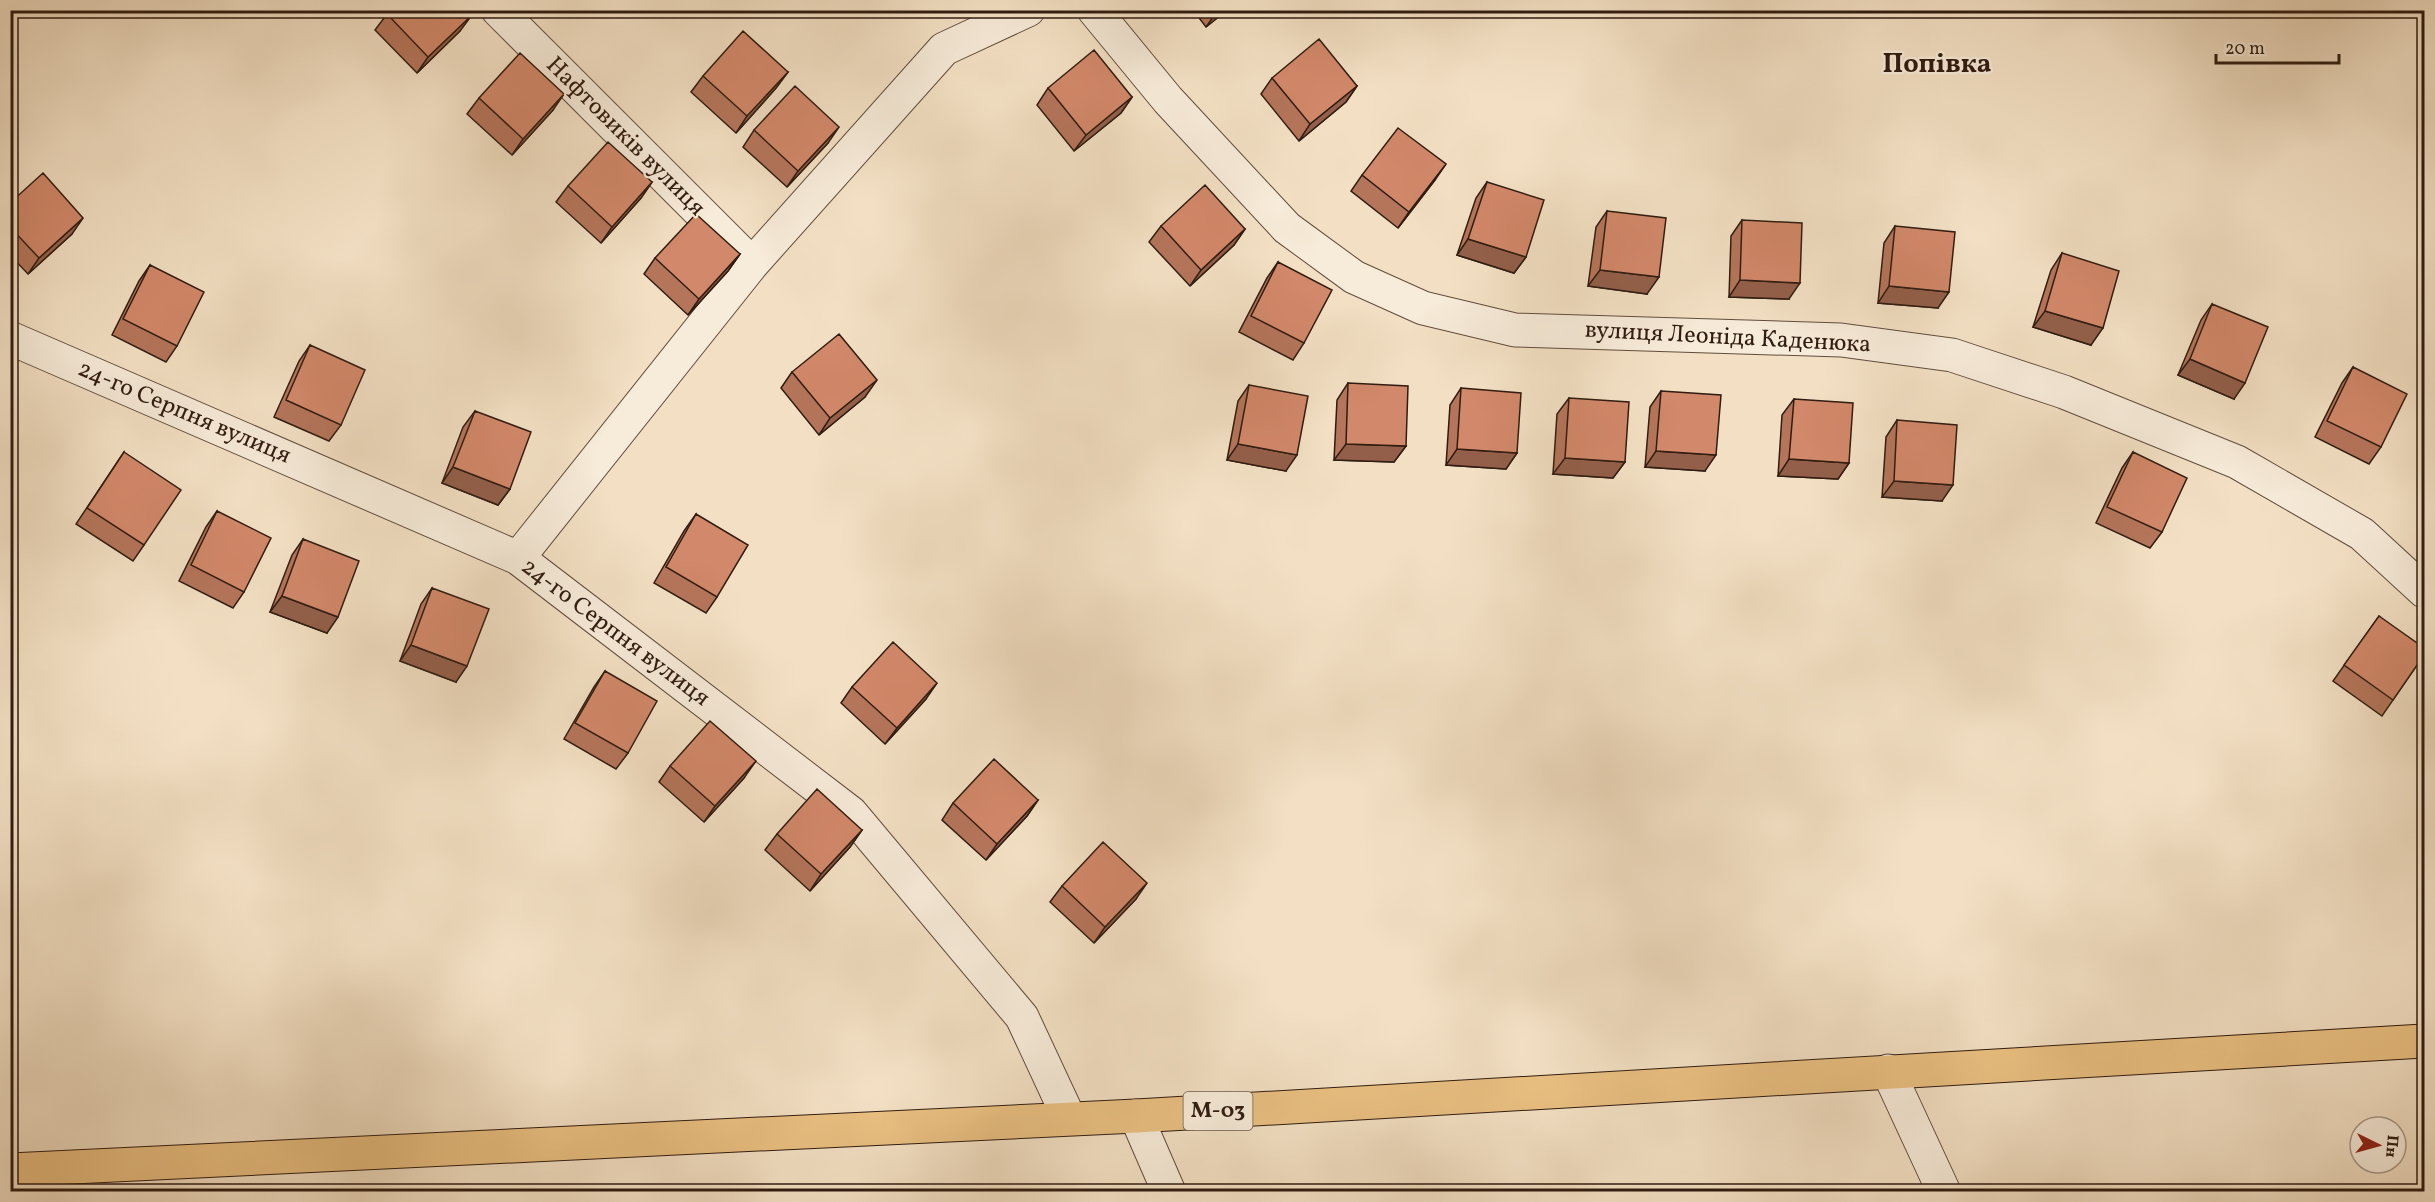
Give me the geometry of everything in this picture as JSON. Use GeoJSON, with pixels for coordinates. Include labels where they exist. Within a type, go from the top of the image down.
{"type":"FeatureCollection","features":[{"type":"Feature","properties":{"kind":"highway","name":"М-03"},"geometry":{"type":"LineString","coordinates":[[10,1170],[1136,1116],[2424,1041]]}},
{"type":"Feature","properties":{"kind":"street","name":"Нафтовиків вулиця"},"geometry":{"type":"LineString","coordinates":[[498,10],[752,264]]}},
{"type":"Feature","properties":{"kind":"street"},"geometry":{"type":"LineString","coordinates":[[518,558],[752,264],[944,49],[1028,10]]}},
{"type":"Feature","properties":{"kind":"street","name":"вулиця Леоніда Каденюка"},"geometry":{"type":"LineString","coordinates":[[1094,10],[1168,100],[1287,228],[1354,277],[1423,308],[1515,330],[1841,340],[1952,355],[2064,392],[2236,462],[2362,534],[2424,591]]}},
{"type":"Feature","properties":{"kind":"street","name":"24-го Серпня вулиця"},"geometry":{"type":"LineString","coordinates":[[10,338],[518,558],[851,813],[1023,1017],[1069,1118]]}},
{"type":"Feature","properties":{"kind":"street"},"geometry":{"type":"LineString","coordinates":[[1888,1071],[1944,1191]]}},
{"type":"Feature","properties":{"kind":"street"},"geometry":{"type":"LineString","coordinates":[[1136,1116],[1169,1191]]}},
{"type":"Feature","properties":{"kind":"building"},"geometry":{"type":"Polygon","coordinates":[[[390,10],[467,10],[472,15],[428,57],[387,14],[390,10]]]}},
{"type":"Feature","properties":{"kind":"building"},"geometry":{"type":"Polygon","coordinates":[[[743,31],[788,72],[747,116],[703,76],[743,31]]]}},
{"type":"Feature","properties":{"kind":"building"},"geometry":{"type":"Polygon","coordinates":[[[1319,39],[1357,86],[1310,124],[1272,78],[1319,39]]]}},
{"type":"Feature","properties":{"kind":"building"},"geometry":{"type":"Polygon","coordinates":[[[1094,50],[1132,97],[1086,135],[1048,88],[1094,50]]]}},
{"type":"Feature","properties":{"kind":"building"},"geometry":{"type":"Polygon","coordinates":[[[520,53],[564,94],[523,139],[479,98],[520,53]]]}},
{"type":"Feature","properties":{"kind":"building"},"geometry":{"type":"Polygon","coordinates":[[[795,86],[839,127],[798,171],[754,130],[795,86]]]}},
{"type":"Feature","properties":{"kind":"building"},"geometry":{"type":"Polygon","coordinates":[[[1398,128],[1446,164],[1409,212],[1362,175],[1398,128]]]}},
{"type":"Feature","properties":{"kind":"building"},"geometry":{"type":"Polygon","coordinates":[[[608,142],[652,182],[612,227],[568,186],[608,142]]]}},
{"type":"Feature","properties":{"kind":"building"},"geometry":{"type":"Polygon","coordinates":[[[43,173],[83,218],[39,258],[10,227],[10,203],[43,173]]]}},
{"type":"Feature","properties":{"kind":"building"},"geometry":{"type":"Polygon","coordinates":[[[1487,182],[1544,200],[1526,257],[1468,239],[1487,182]]]}},
{"type":"Feature","properties":{"kind":"building"},"geometry":{"type":"Polygon","coordinates":[[[1205,185],[1245,229],[1201,270],[1161,226],[1205,185]]]}},
{"type":"Feature","properties":{"kind":"building"},"geometry":{"type":"Polygon","coordinates":[[[1607,211],[1666,218],[1659,277],[1600,270],[1607,211]]]}},
{"type":"Feature","properties":{"kind":"building"},"geometry":{"type":"Polygon","coordinates":[[[696,214],[740,254],[699,299],[655,258],[696,214]]]}},
{"type":"Feature","properties":{"kind":"building"},"geometry":{"type":"Polygon","coordinates":[[[1742,220],[1802,223],[1800,283],[1740,280],[1742,220]]]}},
{"type":"Feature","properties":{"kind":"building"},"geometry":{"type":"Polygon","coordinates":[[[1895,226],[1955,232],[1949,292],[1889,286],[1895,226]]]}},
{"type":"Feature","properties":{"kind":"building"},"geometry":{"type":"Polygon","coordinates":[[[2062,253],[2119,271],[2103,328],[2045,311],[2062,253]]]}},
{"type":"Feature","properties":{"kind":"building"},"geometry":{"type":"Polygon","coordinates":[[[1278,262],[1332,290],[1304,343],[1251,316],[1278,262]]]}},
{"type":"Feature","properties":{"kind":"building"},"geometry":{"type":"Polygon","coordinates":[[[150,265],[204,292],[177,346],[123,319],[150,265]]]}},
{"type":"Feature","properties":{"kind":"building"},"geometry":{"type":"Polygon","coordinates":[[[2212,304],[2268,327],[2245,383],[2190,359],[2212,304]]]}},
{"type":"Feature","properties":{"kind":"building"},"geometry":{"type":"Polygon","coordinates":[[[839,334],[877,380],[830,418],[792,372],[839,334]]]}},
{"type":"Feature","properties":{"kind":"building"},"geometry":{"type":"Polygon","coordinates":[[[310,345],[365,370],[341,425],[286,400],[310,345]]]}},
{"type":"Feature","properties":{"kind":"building"},"geometry":{"type":"Polygon","coordinates":[[[2353,367],[2407,394],[2381,447],[2327,421],[2353,367]]]}},
{"type":"Feature","properties":{"kind":"building"},"geometry":{"type":"Polygon","coordinates":[[[1348,383],[1408,386],[1406,446],[1346,444],[1348,383]]]}},
{"type":"Feature","properties":{"kind":"building"},"geometry":{"type":"Polygon","coordinates":[[[1249,385],[1308,396],[1297,455],[1238,444],[1249,385]]]}},
{"type":"Feature","properties":{"kind":"building"},"geometry":{"type":"Polygon","coordinates":[[[1461,388],[1521,393],[1517,453],[1457,449],[1461,388]]]}},
{"type":"Feature","properties":{"kind":"building"},"geometry":{"type":"Polygon","coordinates":[[[1661,391],[1721,395],[1716,455],[1656,451],[1661,391]]]}},
{"type":"Feature","properties":{"kind":"building"},"geometry":{"type":"Polygon","coordinates":[[[1569,398],[1629,402],[1625,462],[1565,458],[1569,398]]]}},
{"type":"Feature","properties":{"kind":"building"},"geometry":{"type":"Polygon","coordinates":[[[1794,399],[1853,403],[1849,463],[1789,459],[1794,399]]]}},
{"type":"Feature","properties":{"kind":"building"},"geometry":{"type":"Polygon","coordinates":[[[475,411],[531,432],[510,489],[453,467],[475,411]]]}},
{"type":"Feature","properties":{"kind":"building"},"geometry":{"type":"Polygon","coordinates":[[[1897,420],[1957,425],[1953,485],[1894,481],[1897,420]]]}},
{"type":"Feature","properties":{"kind":"building"},"geometry":{"type":"Polygon","coordinates":[[[124,452],[181,490],[144,545],[87,508],[124,452]]]}},
{"type":"Feature","properties":{"kind":"building"},"geometry":{"type":"Polygon","coordinates":[[[2133,452],[2187,478],[2162,532],[2107,507],[2133,452]]]}},
{"type":"Feature","properties":{"kind":"building"},"geometry":{"type":"Polygon","coordinates":[[[217,511],[271,538],[244,592],[191,565],[217,511]]]}},
{"type":"Feature","properties":{"kind":"building"},"geometry":{"type":"Polygon","coordinates":[[[696,514],[748,545],[717,597],[666,567],[696,514]]]}},
{"type":"Feature","properties":{"kind":"building"},"geometry":{"type":"Polygon","coordinates":[[[303,539],[359,561],[338,617],[282,596],[303,539]]]}},
{"type":"Feature","properties":{"kind":"building"},"geometry":{"type":"Polygon","coordinates":[[[432,588],[489,609],[467,666],[411,645],[432,588]]]}},
{"type":"Feature","properties":{"kind":"building"},"geometry":{"type":"Polygon","coordinates":[[[2379,616],[2424,648],[2424,655],[2393,700],[2344,665],[2379,616]]]}},
{"type":"Feature","properties":{"kind":"building"},"geometry":{"type":"Polygon","coordinates":[[[893,642],[937,683],[897,728],[852,687],[893,642]]]}},
{"type":"Feature","properties":{"kind":"building"},"geometry":{"type":"Polygon","coordinates":[[[605,671],[657,701],[628,753],[575,723],[605,671]]]}},
{"type":"Feature","properties":{"kind":"building"},"geometry":{"type":"Polygon","coordinates":[[[710,721],[756,761],[715,806],[670,766],[710,721]]]}},
{"type":"Feature","properties":{"kind":"building"},"geometry":{"type":"Polygon","coordinates":[[[994,759],[1038,800],[997,844],[953,803],[994,759]]]}},
{"type":"Feature","properties":{"kind":"building"},"geometry":{"type":"Polygon","coordinates":[[[817,789],[862,830],[821,874],[777,834],[817,789]]]}},
{"type":"Feature","properties":{"kind":"building"},"geometry":{"type":"Polygon","coordinates":[[[1103,842],[1147,883],[1105,927],[1062,886],[1103,842]]]}},
{"type":"Feature","properties":{"kind":"district","name":"Попівка"},"geometry":{"type":"Point","coordinates":[1937,65]}}]}
